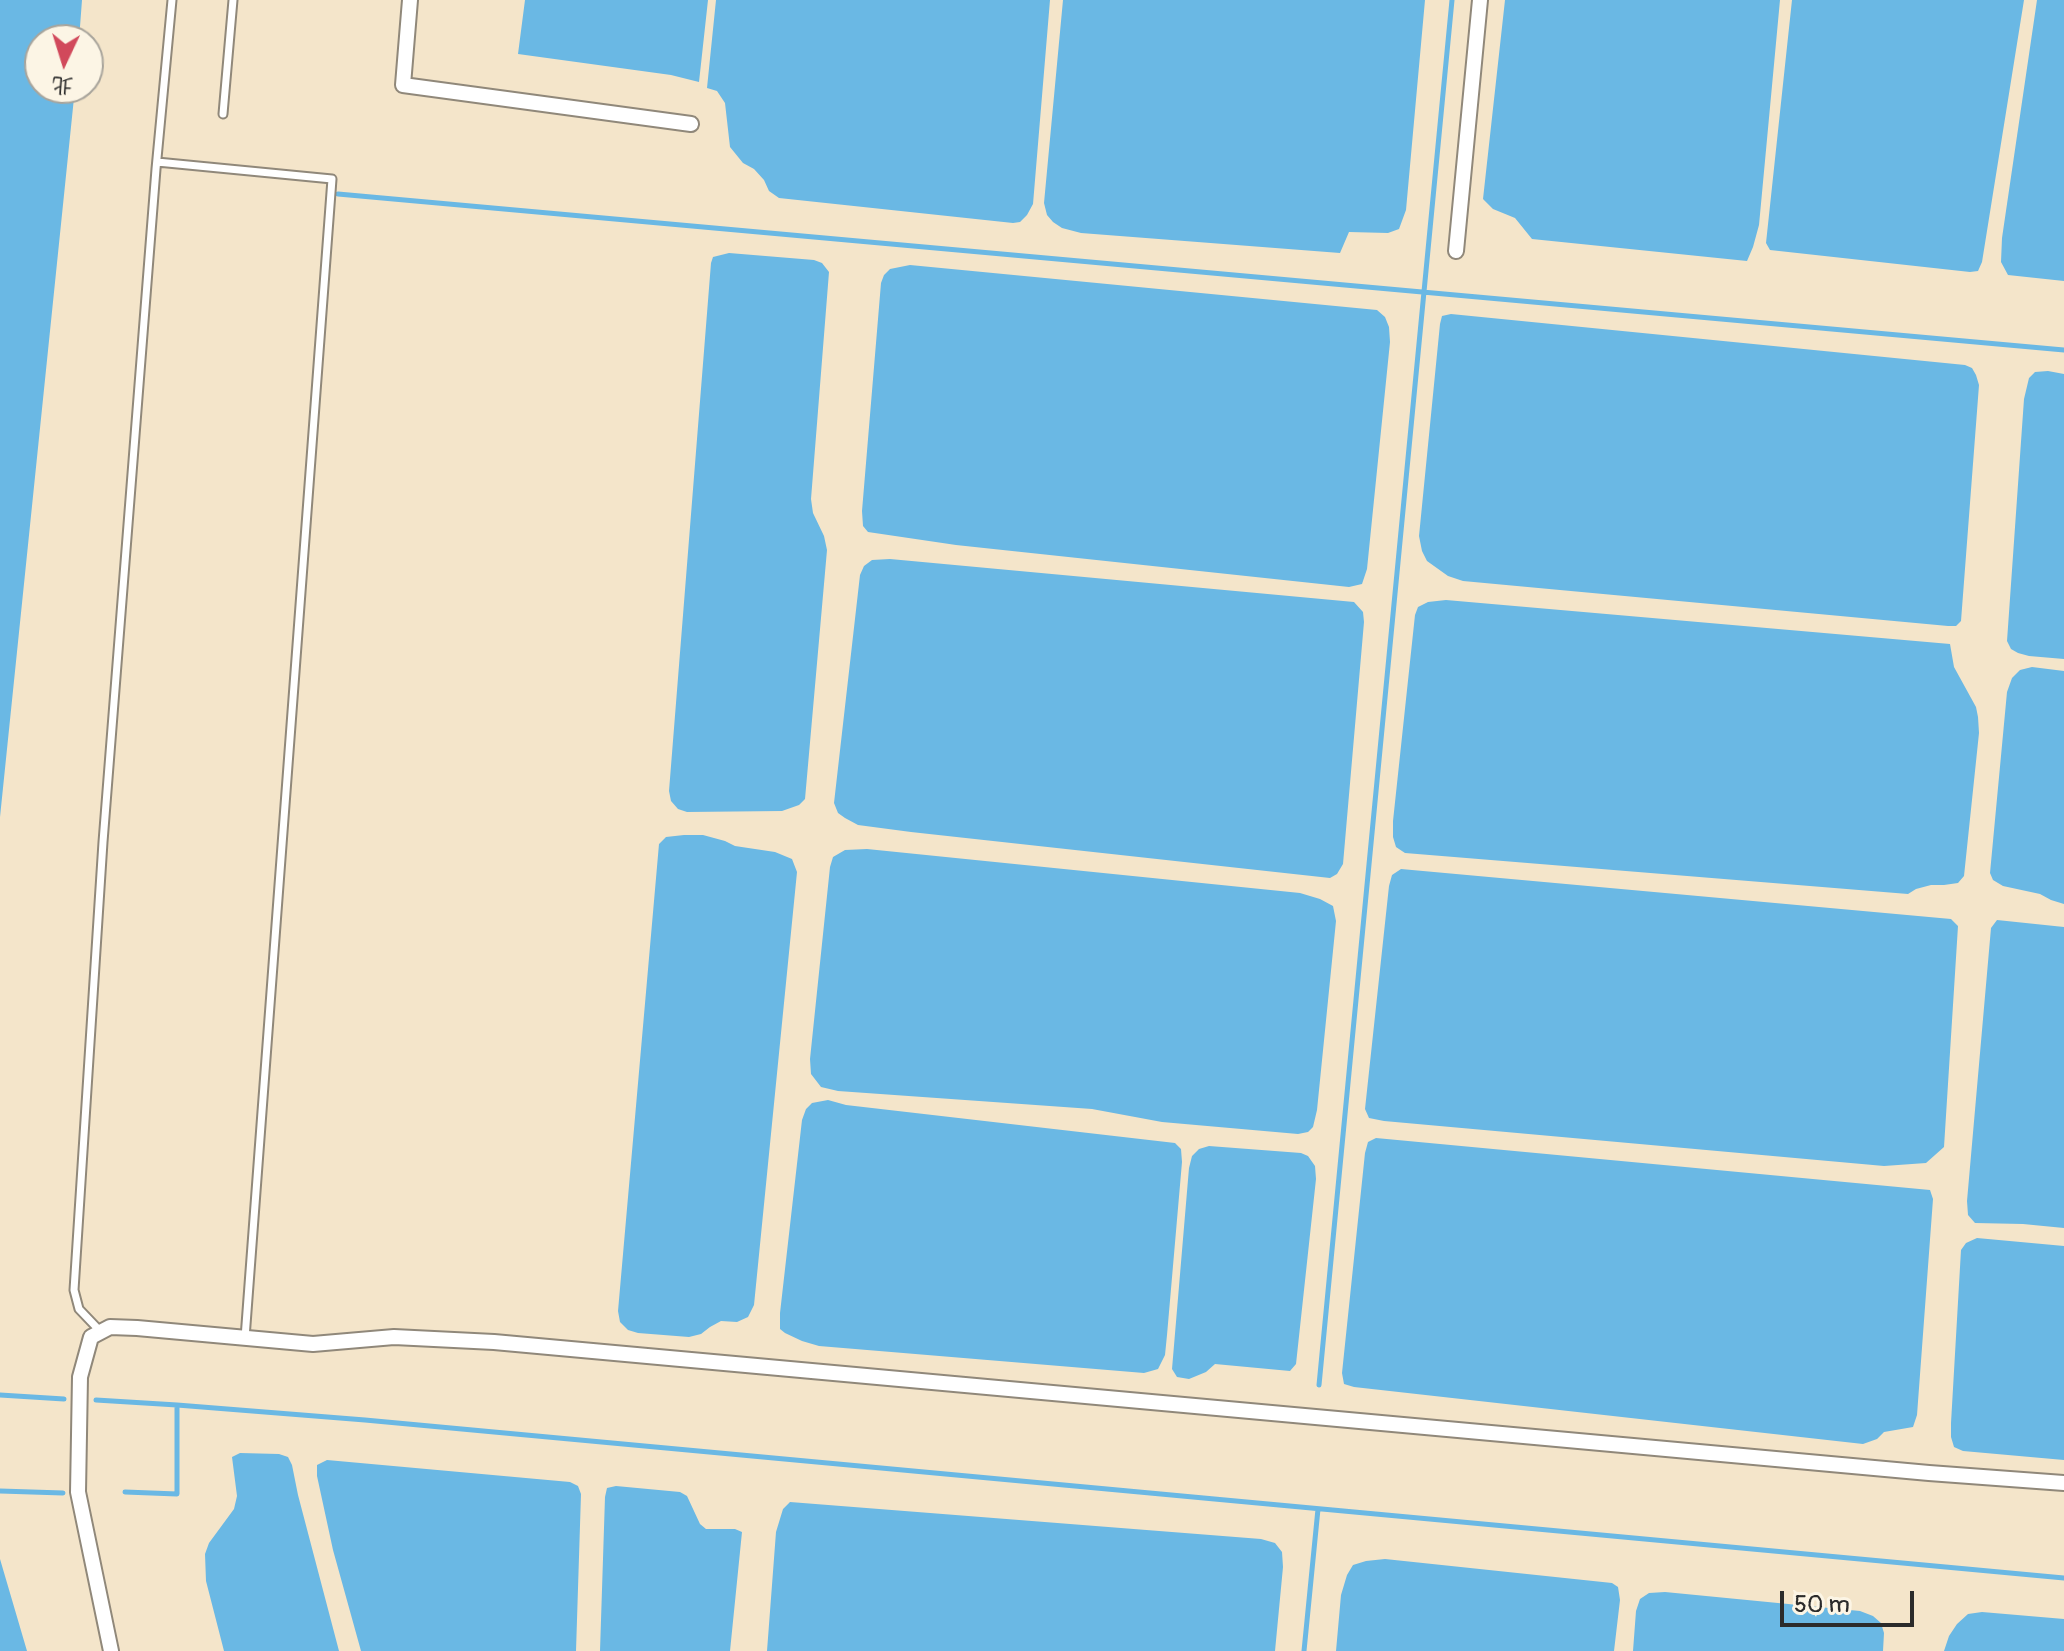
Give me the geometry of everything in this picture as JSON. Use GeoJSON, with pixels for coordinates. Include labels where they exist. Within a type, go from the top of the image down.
{"type":"FeatureCollection","features":[{"type":"Feature","properties":{"kind":"street"},"geometry":{"type":"LineString","coordinates":[[410,0],[403,85],[691,124]]}},
{"type":"Feature","properties":{"kind":"street"},"geometry":{"type":"LineString","coordinates":[[1456,251],[1480,0]]}},
{"type":"Feature","properties":{"kind":"street"},"geometry":{"type":"LineString","coordinates":[[111,1651],[78,1492],[80,1377],[91,1337],[110,1327],[313,1344],[394,1337],[494,1342],[2064,1483]]}},
{"type":"Feature","properties":{"kind":"lane"},"geometry":{"type":"LineString","coordinates":[[101,1332],[79,1309],[74,1290],[103,842],[172,0]]}},
{"type":"Feature","properties":{"kind":"lane"},"geometry":{"type":"LineString","coordinates":[[223,114],[233,0]]}},
{"type":"Feature","properties":{"kind":"lane"},"geometry":{"type":"LineString","coordinates":[[157,162],[332,179],[245,1338]]}},
{"type":"Feature","properties":{"kind":"water"},"geometry":{"type":"Polygon","coordinates":[[[0,0],[82,0],[80,24],[24,24],[24,104],[73,104],[0,817],[0,0]]]}},
{"type":"Feature","properties":{"kind":"water"},"geometry":{"type":"Polygon","coordinates":[[[525,0],[708,0],[699,82],[671,75],[518,54],[525,0]]]}},
{"type":"Feature","properties":{"kind":"water"},"geometry":{"type":"Polygon","coordinates":[[[716,0],[1050,0],[1033,204],[1027,215],[1020,222],[1013,223],[779,198],[730,147],[725,103],[717,91],[707,88],[716,0]]]}},
{"type":"Feature","properties":{"kind":"water"},"geometry":{"type":"Polygon","coordinates":[[[1063,0],[1425,0],[1406,210],[1399,229],[1388,233],[1349,232],[1340,253],[1081,233],[1053,222],[1047,215],[1044,203],[1063,0]]]}},
{"type":"Feature","properties":{"kind":"water"},"geometry":{"type":"Polygon","coordinates":[[[1505,0],[1780,0],[1759,225],[1747,261],[1532,239],[1515,218],[1493,209],[1483,199],[1505,0]]]}},
{"type":"Feature","properties":{"kind":"water"},"geometry":{"type":"Polygon","coordinates":[[[1792,0],[2024,0],[1982,262],[1978,271],[1770,250],[1766,243],[1792,0]]]}},
{"type":"Feature","properties":{"kind":"water"},"geometry":{"type":"Polygon","coordinates":[[[2037,0],[2064,0],[2064,281],[2008,275],[2001,262],[2037,0]]]}},
{"type":"Feature","properties":{"kind":"water"},"geometry":{"type":"Polygon","coordinates":[[[729,253],[814,260],[822,263],[829,272],[811,499],[827,550],[805,799],[799,805],[782,811],[687,812],[678,809],[671,801],[669,791],[711,263],[713,257],[729,253]]]}},
{"type":"Feature","properties":{"kind":"water"},"geometry":{"type":"Polygon","coordinates":[[[910,265],[1377,310],[1385,317],[1390,342],[1367,569],[1362,584],[1349,587],[956,545],[868,532],[863,526],[862,511],[881,283],[890,269],[910,265]]]}},
{"type":"Feature","properties":{"kind":"water"},"geometry":{"type":"Polygon","coordinates":[[[1451,314],[1972,368],[1979,385],[1961,621],[1956,626],[1948,626],[1463,581],[1448,576],[1427,561],[1419,536],[1440,324],[1442,316],[1451,314]]]}},
{"type":"Feature","properties":{"kind":"water"},"geometry":{"type":"Polygon","coordinates":[[[2035,372],[2064,374],[2064,659],[2018,653],[2011,649],[2007,641],[2024,399],[2029,378],[2035,372]]]}},
{"type":"Feature","properties":{"kind":"water"},"geometry":{"type":"Polygon","coordinates":[[[890,559],[1354,602],[1363,612],[1364,622],[1343,864],[1337,874],[1330,878],[911,832],[858,825],[845,818],[838,813],[834,803],[860,575],[864,566],[872,560],[890,559]]]}},
{"type":"Feature","properties":{"kind":"water"},"geometry":{"type":"Polygon","coordinates":[[[1446,600],[1950,644],[1954,667],[1976,707],[1979,733],[1964,876],[1958,883],[1931,885],[1908,894],[1405,853],[1396,847],[1393,821],[1415,615],[1418,607],[1428,602],[1446,600]]]}},
{"type":"Feature","properties":{"kind":"water"},"geometry":{"type":"Polygon","coordinates":[[[2032,667],[2064,671],[2064,904],[2040,894],[2003,886],[1993,880],[1990,873],[2007,692],[2012,678],[2020,670],[2032,667]]]}},
{"type":"Feature","properties":{"kind":"water"},"geometry":{"type":"Polygon","coordinates":[[[703,835],[735,846],[775,852],[792,859],[797,872],[754,1305],[748,1317],[737,1322],[721,1321],[701,1334],[689,1337],[628,1330],[620,1322],[618,1311],[659,844],[666,837],[703,835]]]}},
{"type":"Feature","properties":{"kind":"water"},"geometry":{"type":"Polygon","coordinates":[[[867,849],[1300,893],[1333,906],[1336,921],[1313,1127],[1308,1132],[1298,1134],[1162,1122],[1092,1109],[838,1091],[821,1087],[811,1074],[810,1059],[830,867],[833,857],[845,850],[867,849]]]}},
{"type":"Feature","properties":{"kind":"water"},"geometry":{"type":"Polygon","coordinates":[[[1401,869],[1951,919],[1958,926],[1944,1147],[1926,1163],[1884,1166],[1369,1118],[1365,1109],[1389,886],[1392,875],[1401,869]]]}},
{"type":"Feature","properties":{"kind":"water"},"geometry":{"type":"Polygon","coordinates":[[[1997,920],[2064,927],[2064,1228],[1975,1223],[1968,1215],[1991,928],[1997,920]]]}},
{"type":"Feature","properties":{"kind":"water"},"geometry":{"type":"Polygon","coordinates":[[[828,1100],[846,1105],[1175,1143],[1181,1149],[1182,1162],[1165,1355],[1158,1369],[1144,1373],[819,1346],[780,1329],[802,1120],[812,1103],[828,1100]]]}},
{"type":"Feature","properties":{"kind":"water"},"geometry":{"type":"Polygon","coordinates":[[[1376,1138],[1930,1190],[1933,1199],[1917,1415],[1913,1427],[1884,1432],[1877,1439],[1863,1444],[1344,1384],[1342,1373],[1365,1153],[1368,1142],[1376,1138]]]}},
{"type":"Feature","properties":{"kind":"water"},"geometry":{"type":"Polygon","coordinates":[[[1209,1146],[1301,1153],[1308,1156],[1315,1166],[1296,1364],[1290,1371],[1215,1364],[1206,1372],[1189,1379],[1177,1377],[1172,1369],[1189,1168],[1192,1156],[1199,1149],[1209,1146]]]}},
{"type":"Feature","properties":{"kind":"water"},"geometry":{"type":"Polygon","coordinates":[[[1977,1238],[2064,1246],[2064,1460],[1963,1451],[1954,1447],[1951,1423],[1961,1250],[1966,1243],[1977,1238]]]}},
{"type":"Feature","properties":{"kind":"water"},"geometry":{"type":"Polygon","coordinates":[[[240,1453],[279,1454],[288,1457],[292,1465],[339,1651],[224,1651],[206,1581],[205,1554],[209,1543],[234,1509],[237,1496],[232,1457],[240,1453]]]}},
{"type":"Feature","properties":{"kind":"water"},"geometry":{"type":"Polygon","coordinates":[[[327,1460],[570,1482],[578,1486],[581,1494],[576,1651],[361,1651],[333,1550],[317,1476],[317,1465],[327,1460]]]}},
{"type":"Feature","properties":{"kind":"water"},"geometry":{"type":"Polygon","coordinates":[[[616,1486],[680,1492],[687,1496],[700,1524],[706,1529],[735,1529],[742,1532],[730,1651],[600,1651],[605,1497],[607,1488],[616,1486]]]}},
{"type":"Feature","properties":{"kind":"water"},"geometry":{"type":"Polygon","coordinates":[[[790,1502],[1261,1539],[1275,1543],[1282,1552],[1283,1567],[1275,1651],[767,1651],[776,1532],[783,1509],[790,1502]]]}},
{"type":"Feature","properties":{"kind":"water"},"geometry":{"type":"Polygon","coordinates":[[[0,1559],[27,1651],[0,1651],[0,1559]]]}},
{"type":"Feature","properties":{"kind":"water"},"geometry":{"type":"Polygon","coordinates":[[[1385,1559],[1612,1583],[1618,1587],[1620,1600],[1614,1651],[1336,1651],[1341,1595],[1347,1575],[1353,1565],[1385,1559]]]}},
{"type":"Feature","properties":{"kind":"water"},"geometry":{"type":"Polygon","coordinates":[[[1649,1593],[1860,1611],[1881,1623],[1883,1651],[1633,1651],[1640,1599],[1649,1593]]]}},
{"type":"Feature","properties":{"kind":"water"},"geometry":{"type":"Polygon","coordinates":[[[1982,1612],[2064,1619],[2064,1651],[1944,1651],[1957,1624],[1968,1614],[1982,1612]]]}},
{"type":"Feature","properties":{"kind":"waterway"},"geometry":{"type":"LineString","coordinates":[[1319,1385],[1452,0]]}},
{"type":"Feature","properties":{"kind":"waterway"},"geometry":{"type":"LineString","coordinates":[[338,194],[2064,350]]}},
{"type":"Feature","properties":{"kind":"waterway"},"geometry":{"type":"LineString","coordinates":[[0,1395],[64,1399]]}},
{"type":"Feature","properties":{"kind":"waterway"},"geometry":{"type":"LineString","coordinates":[[96,1400],[365,1420],[2064,1578]]}},
{"type":"Feature","properties":{"kind":"waterway"},"geometry":{"type":"LineString","coordinates":[[125,1492],[177,1494],[177,1405]]}},
{"type":"Feature","properties":{"kind":"waterway"},"geometry":{"type":"LineString","coordinates":[[0,1491],[63,1493]]}},
{"type":"Feature","properties":{"kind":"waterway"},"geometry":{"type":"LineString","coordinates":[[1304,1651],[1318,1509]]}}]}
